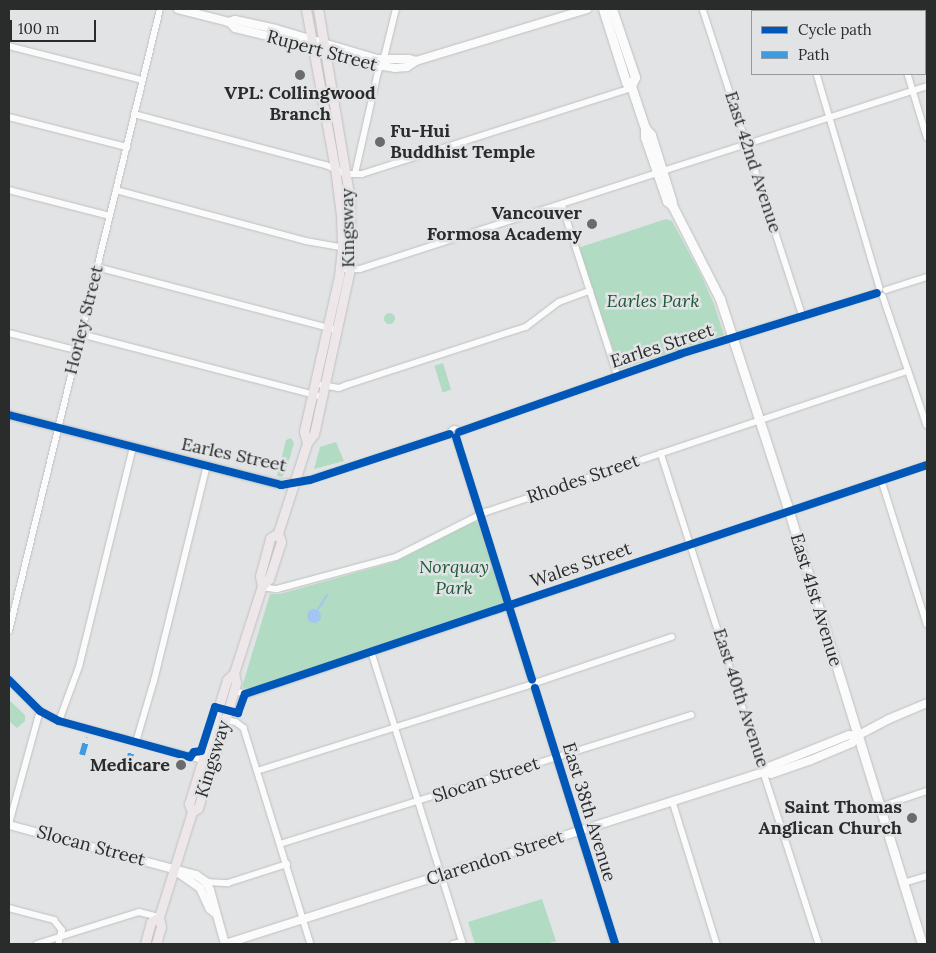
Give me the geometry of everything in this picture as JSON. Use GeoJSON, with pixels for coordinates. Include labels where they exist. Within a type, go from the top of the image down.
{"type":"FeatureCollection","features":[{"type":"Feature","properties":{"kind":"main road","name":"Kingsway"},"geometry":{"type":"LineString","coordinates":[[156,944],[161,927],[159,917],[173,869],[192,812],[198,808],[221,718],[227,680],[234,673],[262,586],[269,578],[281,542],[278,532],[307,443],[304,431],[318,396],[333,329],[350,269],[335,168],[306,9]]}},
{"type":"Feature","properties":{"kind":"main road","name":"Kingsway"},"geometry":{"type":"LineString","coordinates":[[318,9],[351,174],[351,213],[347,248],[340,269],[333,329]]}},
{"type":"Feature","properties":{"kind":"main road","name":"East 41st Avenue"},"geometry":{"type":"LineString","coordinates":[[603,9],[626,82],[631,87],[645,128],[645,137],[660,172],[667,201],[672,205],[714,286],[733,338],[789,511],[904,883],[925,944]]}},
{"type":"Feature","properties":{"kind":"main road","name":"East 41st Avenue"},"geometry":{"type":"LineString","coordinates":[[612,9],[635,77],[631,87]]}},
{"type":"Feature","properties":{"kind":"main road","name":"Kingsway"},"geometry":{"type":"LineString","coordinates":[[192,812],[189,804],[204,760],[234,691],[236,683],[234,673]]}},
{"type":"Feature","properties":{"kind":"main road","name":"Kingsway"},"geometry":{"type":"LineString","coordinates":[[145,944],[151,922],[159,917]]}},
{"type":"Feature","properties":{"kind":"street","name":"Horley Street"},"geometry":{"type":"LineString","coordinates":[[9,631],[160,9]]}},
{"type":"Feature","properties":{"kind":"street","name":"Rupert Street"},"geometry":{"type":"LineString","coordinates":[[178,9],[229,22],[235,28],[312,43],[324,43],[358,54],[383,59],[409,59],[416,62]]}},
{"type":"Feature","properties":{"kind":"street"},"geometry":{"type":"LineString","coordinates":[[351,174],[396,9]]}},
{"type":"Feature","properties":{"kind":"street","name":"Rupert Street"},"geometry":{"type":"LineString","coordinates":[[312,43],[326,52],[379,68],[407,68],[416,62],[587,9]]}},
{"type":"Feature","properties":{"kind":"street","name":"East 42nd Avenue"},"geometry":{"type":"LineString","coordinates":[[703,9],[803,316]]}},
{"type":"Feature","properties":{"kind":"street"},"geometry":{"type":"LineString","coordinates":[[9,46],[142,80]]}},
{"type":"Feature","properties":{"kind":"street"},"geometry":{"type":"LineString","coordinates":[[817,75],[882,292],[927,425]]}},
{"type":"Feature","properties":{"kind":"street"},"geometry":{"type":"LineString","coordinates":[[908,75],[927,138]]}},
{"type":"Feature","properties":{"kind":"street"},"geometry":{"type":"LineString","coordinates":[[340,269],[369,266],[927,86]]}},
{"type":"Feature","properties":{"kind":"street"},"geometry":{"type":"LineString","coordinates":[[134,114],[335,168],[351,174],[364,174],[631,87]]}},
{"type":"Feature","properties":{"kind":"street"},"geometry":{"type":"LineString","coordinates":[[9,117],[127,147]]}},
{"type":"Feature","properties":{"kind":"street"},"geometry":{"type":"LineString","coordinates":[[9,190],[110,216]]}},
{"type":"Feature","properties":{"kind":"street"},"geometry":{"type":"LineString","coordinates":[[116,190],[306,241],[347,248]]}},
{"type":"Feature","properties":{"kind":"street"},"geometry":{"type":"LineString","coordinates":[[562,204],[618,376]]}},
{"type":"Feature","properties":{"kind":"street"},"geometry":{"type":"LineString","coordinates":[[97,267],[333,329]]}},
{"type":"Feature","properties":{"kind":"street","name":"Earles Street"},"geometry":{"type":"LineString","coordinates":[[9,415],[281,485],[310,480],[455,434],[618,376],[927,277]]}},
{"type":"Feature","properties":{"kind":"street"},"geometry":{"type":"LineString","coordinates":[[320,385],[339,388],[526,327],[559,302],[590,291]]}},
{"type":"Feature","properties":{"kind":"street"},"geometry":{"type":"LineString","coordinates":[[9,333],[76,350]]}},
{"type":"Feature","properties":{"kind":"street"},"geometry":{"type":"LineString","coordinates":[[81,334],[318,396]]}},
{"type":"Feature","properties":{"kind":"street","name":"Rhodes Street"},"geometry":{"type":"LineString","coordinates":[[262,586],[277,589],[396,557],[480,514],[908,371]]}},
{"type":"Feature","properties":{"kind":"street"},"geometry":{"type":"LineString","coordinates":[[455,434],[533,682]]}},
{"type":"Feature","properties":{"kind":"street"},"geometry":{"type":"LineString","coordinates":[[59,721],[79,667],[133,447]]}},
{"type":"Feature","properties":{"kind":"street","name":"East 40th Avenue"},"geometry":{"type":"LineString","coordinates":[[661,453],[692,544],[819,944]]}},
{"type":"Feature","properties":{"kind":"street","name":"Wales Street"},"geometry":{"type":"LineString","coordinates":[[234,691],[248,694],[927,465]]}},
{"type":"Feature","properties":{"kind":"street"},"geometry":{"type":"LineString","coordinates":[[136,742],[154,681],[207,466]]}},
{"type":"Feature","properties":{"kind":"street"},"geometry":{"type":"LineString","coordinates":[[882,481],[927,624]]}},
{"type":"Feature","properties":{"kind":"street"},"geometry":{"type":"LineString","coordinates":[[258,771],[672,637]]}},
{"type":"Feature","properties":{"kind":"street"},"geometry":{"type":"LineString","coordinates":[[372,653],[462,943],[453,944]]}},
{"type":"Feature","properties":{"kind":"street"},"geometry":{"type":"LineString","coordinates":[[9,680],[40,712],[59,721],[204,760]]}},
{"type":"Feature","properties":{"kind":"street","name":"East 38th Avenue"},"geometry":{"type":"LineString","coordinates":[[533,682],[615,944]]}},
{"type":"Feature","properties":{"kind":"street","name":"Clarendon Street"},"geometry":{"type":"LineString","coordinates":[[225,944],[764,772],[769,767],[849,735],[858,736],[889,719],[927,702]]}},
{"type":"Feature","properties":{"kind":"street"},"geometry":{"type":"LineString","coordinates":[[9,825],[40,712]]}},
{"type":"Feature","properties":{"kind":"street","name":"Slocan Street"},"geometry":{"type":"LineString","coordinates":[[280,844],[691,715]]}},
{"type":"Feature","properties":{"kind":"street"},"geometry":{"type":"LineString","coordinates":[[221,718],[242,726],[258,771],[311,944]]}},
{"type":"Feature","properties":{"kind":"street"},"geometry":{"type":"LineString","coordinates":[[880,807],[927,791]]}},
{"type":"Feature","properties":{"kind":"street"},"geometry":{"type":"LineString","coordinates":[[673,802],[718,944]]}},
{"type":"Feature","properties":{"kind":"street","name":"Slocan Street"},"geometry":{"type":"LineString","coordinates":[[9,825],[173,869],[203,885]]}},
{"type":"Feature","properties":{"kind":"street"},"geometry":{"type":"LineString","coordinates":[[225,944],[215,913],[210,909],[203,885],[228,883],[287,864]]}},
{"type":"Feature","properties":{"kind":"street"},"geometry":{"type":"LineString","coordinates":[[904,883],[927,876]]}},
{"type":"Feature","properties":{"kind":"street"},"geometry":{"type":"LineString","coordinates":[[9,908],[54,920],[62,930],[59,944]]}},
{"type":"Feature","properties":{"kind":"street"},"geometry":{"type":"LineString","coordinates":[[37,944],[139,912],[159,917]]}},
{"type":"Feature","properties":{"kind":"green space","name":"Earles Park"},"geometry":{"type":"Polygon","coordinates":[[[666,219],[672,221],[701,275],[714,304],[724,335],[620,369],[578,248],[666,219]]]}},
{"type":"Feature","properties":{"kind":"green space"},"geometry":{"type":"Polygon","coordinates":[[[389,312],[395,318],[389,324],[383,318],[389,312]]]}},
{"type":"Feature","properties":{"kind":"green space"},"geometry":{"type":"Polygon","coordinates":[[[443,363],[451,390],[443,392],[434,366],[443,363]]]}},
{"type":"Feature","properties":{"kind":"green space"},"geometry":{"type":"Polygon","coordinates":[[[291,438],[294,443],[286,471],[282,477],[277,476],[286,440],[291,438]]]}},
{"type":"Feature","properties":{"kind":"green space"},"geometry":{"type":"Polygon","coordinates":[[[336,442],[344,461],[314,469],[320,447],[336,442]]]}},
{"type":"Feature","properties":{"kind":"green space","name":"Norquay Park"},"geometry":{"type":"Polygon","coordinates":[[[475,521],[480,524],[503,594],[504,601],[502,605],[249,690],[242,687],[270,594],[280,594],[394,562],[475,521]]]}},
{"type":"Feature","properties":{"kind":"green space"},"geometry":{"type":"Polygon","coordinates":[[[9,700],[25,715],[25,721],[17,728],[9,721],[9,700]]]}},
{"type":"Feature","properties":{"kind":"green space"},"geometry":{"type":"Polygon","coordinates":[[[542,899],[556,941],[545,944],[475,944],[468,922],[542,899]]]}},
{"type":"Feature","properties":{"kind":"water"},"geometry":{"type":"Polygon","coordinates":[[[314,609],[319,611],[321,616],[319,621],[314,623],[309,621],[307,616],[309,611],[314,609]]]}},
{"type":"Feature","properties":{"kind":"waterway"},"geometry":{"type":"LineString","coordinates":[[318,609],[327,595]]}},
{"type":"Feature","properties":{"kind":"marked path"},"geometry":{"type":"LineString","coordinates":[[82,755],[87,738]]}},
{"type":"Feature","properties":{"kind":"marked path"},"geometry":{"type":"LineString","coordinates":[[128,765],[132,749]]}},
{"type":"Feature","properties":{"kind":"cycle path"},"geometry":{"type":"LineString","coordinates":[[459,432],[680,354],[877,293]]}},
{"type":"Feature","properties":{"kind":"cycle path"},"geometry":{"type":"LineString","coordinates":[[9,415],[281,485],[310,480],[450,434]]}},
{"type":"Feature","properties":{"kind":"cycle path"},"geometry":{"type":"LineString","coordinates":[[456,437],[532,679]]}},
{"type":"Feature","properties":{"kind":"cycle path"},"geometry":{"type":"LineString","coordinates":[[9,680],[40,711],[59,721],[190,757],[194,752],[201,751],[215,707],[238,713],[245,694],[927,465]]}},
{"type":"Feature","properties":{"kind":"cycle path"},"geometry":{"type":"LineString","coordinates":[[535,688],[615,944]]}},
{"type":"Feature","properties":{"kind":"place","name":"VPL: Collingwood Branch"},"geometry":{"type":"Point","coordinates":[300,75]}},
{"type":"Feature","properties":{"kind":"place","name":"Fu-Hui Buddhist Temple"},"geometry":{"type":"Point","coordinates":[380,142]}},
{"type":"Feature","properties":{"kind":"place","name":"Vancouver Formosa Academy"},"geometry":{"type":"Point","coordinates":[592,224]}},
{"type":"Feature","properties":{"kind":"place","name":"Medicare"},"geometry":{"type":"Point","coordinates":[181,765]}},
{"type":"Feature","properties":{"kind":"place","name":"Saint Thomas Anglican Church"},"geometry":{"type":"Point","coordinates":[912,818]}}]}
